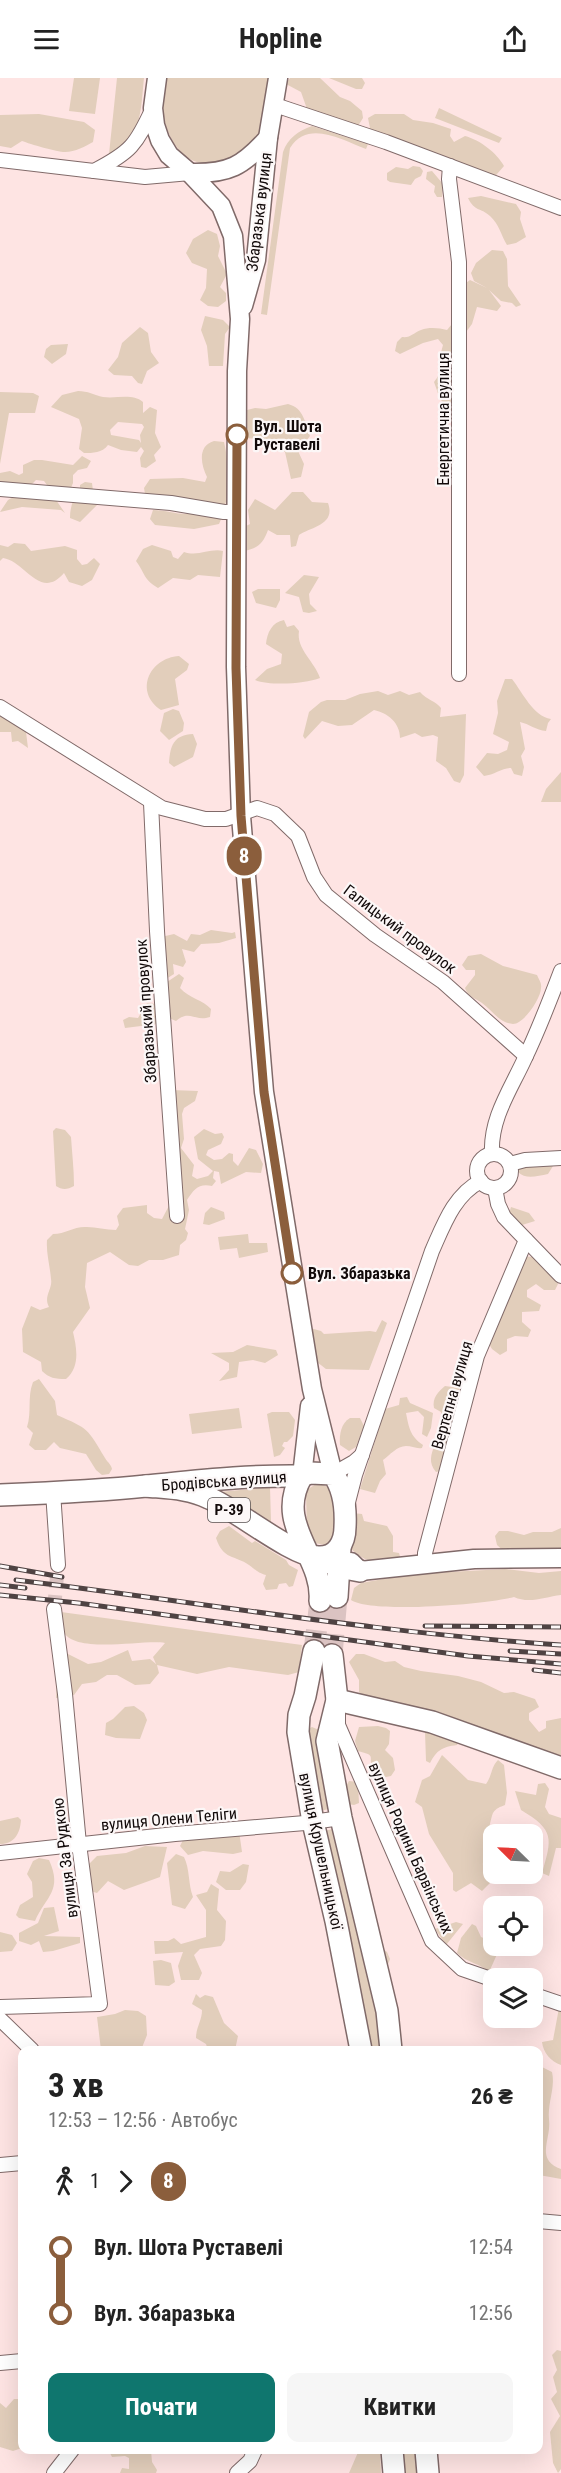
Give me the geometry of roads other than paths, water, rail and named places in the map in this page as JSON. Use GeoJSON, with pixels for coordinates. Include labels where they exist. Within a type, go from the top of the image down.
{"type":"FeatureCollection","features":[{"type":"Feature","properties":{"kind":"main road","name":"Збаразька вулиця"},"geometry":{"type":"LineString","coordinates":[[157,78],[153,108],[160,140],[169,155],[190,173],[221,206],[233,236],[240,319],[236,668],[241,816],[264,1092],[312,1389],[333,1474]]}},
{"type":"Feature","properties":{"kind":"main road","name":"Збаразька вулиця"},"geometry":{"type":"LineString","coordinates":[[240,319],[256,260],[268,138],[278,78]]}},
{"type":"Feature","properties":{"kind":"main road"},"geometry":{"type":"LineString","coordinates":[[190,173],[220,172],[244,163],[268,138]]}},
{"type":"Feature","properties":{"kind":"main road","name":"Збаразька вулиця"},"geometry":{"type":"LineString","coordinates":[[302,1476],[312,1389]]}},
{"type":"Feature","properties":{"kind":"main road"},"geometry":{"type":"LineString","coordinates":[[273,1475],[293,1465],[308,1437]]}},
{"type":"Feature","properties":{"kind":"main road","name":"Р-39"},"geometry":{"type":"LineString","coordinates":[[302,1476],[310,1473],[333,1474]]}},
{"type":"Feature","properties":{"kind":"main road"},"geometry":{"type":"LineString","coordinates":[[302,1476],[295,1494],[294,1516],[299,1539],[312,1555],[319,1579],[332,1596],[346,1557],[342,1492],[333,1474]]}},
{"type":"Feature","properties":{"kind":"main road","name":"Бродівська вулиця"},"geometry":{"type":"LineString","coordinates":[[0,1495],[273,1475],[302,1476]]}},
{"type":"Feature","properties":{"kind":"main road","name":"Бродівська вулиця"},"geometry":{"type":"LineString","coordinates":[[146,1486],[191,1491],[207,1497],[312,1555]]}},
{"type":"Feature","properties":{"kind":"main road"},"geometry":{"type":"LineString","coordinates":[[312,1555],[425,1564],[474,1559],[561,1558]]}},
{"type":"Feature","properties":{"kind":"main road","name":"вулиця Крушельницької"},"geometry":{"type":"LineString","coordinates":[[360,2046],[336,1921],[313,1822],[298,1727],[305,1696],[323,1653],[337,1700],[327,1741],[341,1818],[387,2011],[391,2046]]}},
{"type":"Feature","properties":{"kind":"main road"},"geometry":{"type":"LineString","coordinates":[[305,1696],[308,1708],[317,1714],[329,1713],[337,1700],[432,1722],[561,1768]]}},
{"type":"Feature","properties":{"kind":"main road"},"geometry":{"type":"LineString","coordinates":[[392,2454],[394,2473]]}},
{"type":"Feature","properties":{"kind":"main road"},"geometry":{"type":"LineString","coordinates":[[426,2454],[428,2473]]}},
{"type":"Feature","properties":{"kind":"street"},"geometry":{"type":"LineString","coordinates":[[275,105],[450,166],[561,208]]}},
{"type":"Feature","properties":{"kind":"street"},"geometry":{"type":"LineString","coordinates":[[94,171],[122,157],[139,139],[153,108]]}},
{"type":"Feature","properties":{"kind":"street"},"geometry":{"type":"LineString","coordinates":[[0,160],[145,177],[190,173]]}},
{"type":"Feature","properties":{"kind":"street","name":"Енергетична вулиця"},"geometry":{"type":"LineString","coordinates":[[450,166],[448,179],[459,262],[459,674]]}},
{"type":"Feature","properties":{"kind":"street"},"geometry":{"type":"LineString","coordinates":[[0,489],[171,503],[224,513],[237,512]]}},
{"type":"Feature","properties":{"kind":"street","name":"Галицький провулок"},"geometry":{"type":"LineString","coordinates":[[0,707],[151,803],[184,815],[205,819],[241,816],[257,808],[275,814],[298,836],[315,877],[326,895],[375,935],[443,982],[526,1056]]}},
{"type":"Feature","properties":{"kind":"street","name":"Збаразький провулок"},"geometry":{"type":"LineString","coordinates":[[151,803],[157,931],[177,1216]]}},
{"type":"Feature","properties":{"kind":"street"},"geometry":{"type":"LineString","coordinates":[[492,1154],[493,1124],[526,1056],[561,971]]}},
{"type":"Feature","properties":{"kind":"street"},"geometry":{"type":"LineString","coordinates":[[492,1154],[503,1156],[510,1164],[509,1180],[495,1188],[480,1181],[477,1170],[482,1159],[492,1154]]}},
{"type":"Feature","properties":{"kind":"street"},"geometry":{"type":"LineString","coordinates":[[510,1164],[525,1160],[561,1158]]}},
{"type":"Feature","properties":{"kind":"street"},"geometry":{"type":"LineString","coordinates":[[345,1514],[362,1455],[432,1251],[448,1215],[460,1197],[470,1186],[480,1181]]}},
{"type":"Feature","properties":{"kind":"street"},"geometry":{"type":"LineString","coordinates":[[495,1188],[498,1204],[504,1217],[561,1276]]}},
{"type":"Feature","properties":{"kind":"street","name":"Вертепна вулиця"},"geometry":{"type":"LineString","coordinates":[[425,1564],[425,1553],[477,1356],[526,1240]]}},
{"type":"Feature","properties":{"kind":"street"},"geometry":{"type":"LineString","coordinates":[[333,1474],[362,1455]]}},
{"type":"Feature","properties":{"kind":"street"},"geometry":{"type":"LineString","coordinates":[[53,1492],[57,1565]]}},
{"type":"Feature","properties":{"kind":"street","name":"вулиця За Рудкою"},"geometry":{"type":"LineString","coordinates":[[0,2007],[100,2004],[79,1844],[54,1609]]}},
{"type":"Feature","properties":{"kind":"street","name":"вулиця Родини Барвінських"},"geometry":{"type":"LineString","coordinates":[[337,1700],[338,1725],[432,1941],[462,1970],[483,1977]]}},
{"type":"Feature","properties":{"kind":"street","name":"вулиця Олени Теліги"},"geometry":{"type":"LineString","coordinates":[[0,1853],[341,1818]]}},
{"type":"Feature","properties":{"kind":"street"},"geometry":{"type":"LineString","coordinates":[[543,1998],[561,2004]]}},
{"type":"Feature","properties":{"kind":"street"},"geometry":{"type":"LineString","coordinates":[[0,2019],[28,2046]]}},
{"type":"Feature","properties":{"kind":"street"},"geometry":{"type":"LineString","coordinates":[[0,2165],[18,2163]]}},
{"type":"Feature","properties":{"kind":"street"},"geometry":{"type":"LineString","coordinates":[[543,2221],[561,2223]]}},
{"type":"Feature","properties":{"kind":"street"},"geometry":{"type":"LineString","coordinates":[[0,2363],[18,2361]]}},
{"type":"Feature","properties":{"kind":"street"},"geometry":{"type":"LineString","coordinates":[[54,2473],[69,2454]]}},
{"type":"Feature","properties":{"kind":"street"},"geometry":{"type":"LineString","coordinates":[[237,2473],[250,2461],[253,2454]]}},
{"type":"Feature","properties":{"kind":"tunnel"},"geometry":{"type":"LineString","coordinates":[[54,1609],[58,1565]]}},
{"type":"Feature","properties":{"kind":"tunnel"},"geometry":{"type":"LineString","coordinates":[[332,1655],[337,1597]]}},
{"type":"Feature","properties":{"kind":"tunnel"},"geometry":{"type":"LineString","coordinates":[[314,1651],[320,1601]]}},
{"type":"Feature","properties":{"kind":"railway"},"geometry":{"type":"LineString","coordinates":[[0,1566],[62,1577]]}},
{"type":"Feature","properties":{"kind":"railway"},"geometry":{"type":"LineString","coordinates":[[16,1580],[356,1625],[561,1645]]}},
{"type":"Feature","properties":{"kind":"railway"},"geometry":{"type":"LineString","coordinates":[[0,1585],[25,1588]]}},
{"type":"Feature","properties":{"kind":"railway"},"geometry":{"type":"LineString","coordinates":[[0,1595],[78,1603],[468,1656],[561,1664]]}},
{"type":"Feature","properties":{"kind":"railway"},"geometry":{"type":"LineString","coordinates":[[425,1626],[561,1627]]}},
{"type":"Feature","properties":{"kind":"railway"},"geometry":{"type":"LineString","coordinates":[[510,1651],[561,1654]]}},
{"type":"Feature","properties":{"kind":"railway"},"geometry":{"type":"LineString","coordinates":[[534,1670],[561,1673]]}},
{"type":"Feature","properties":{"kind":"place","name":"Вул. Шота Руставелі"},"geometry":{"type":"Point","coordinates":[237,435]}},
{"type":"Feature","properties":{"kind":"place","name":"Вул. Збаразька"},"geometry":{"type":"Point","coordinates":[292,1273]}}]}
